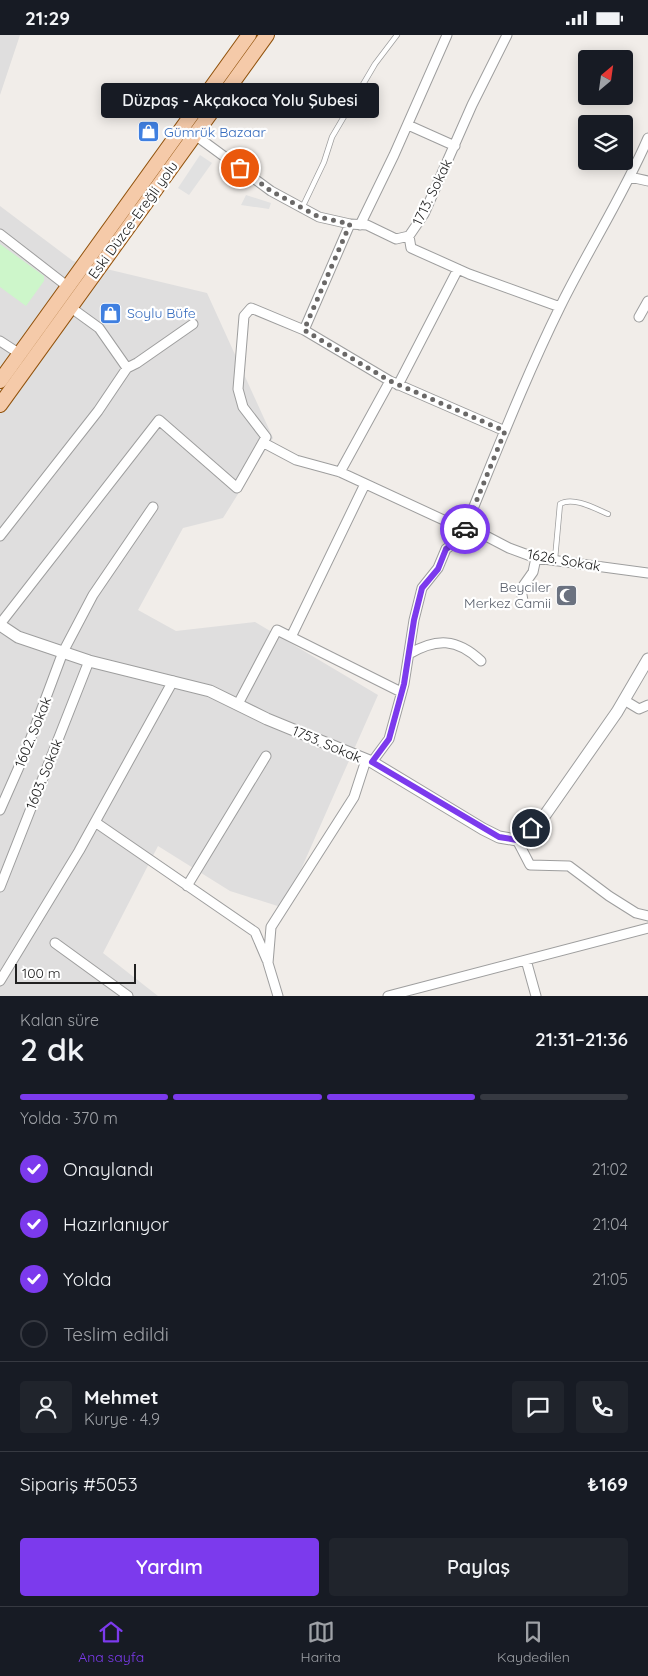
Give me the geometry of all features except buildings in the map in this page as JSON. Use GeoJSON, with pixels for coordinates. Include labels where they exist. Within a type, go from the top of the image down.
{"type":"FeatureCollection","features":[{"type":"Feature","properties":{"kind":"main road","name":"Eski Düzce-Ereğli yolu"},"geometry":{"type":"LineString","coordinates":[[0,381],[249,35]]}},
{"type":"Feature","properties":{"kind":"main road","name":"Eski Düzce-Ereğli yolu"},"geometry":{"type":"LineString","coordinates":[[0,405],[267,35]]}},
{"type":"Feature","properties":{"kind":"street"},"geometry":{"type":"LineString","coordinates":[[304,330],[355,225],[408,125],[447,35]]}},
{"type":"Feature","properties":{"kind":"street","name":"1713. Sokak"},"geometry":{"type":"LineString","coordinates":[[195,135],[271,191],[319,217],[355,225],[367,225],[396,239],[409,236],[424,214],[507,35]]}},
{"type":"Feature","properties":{"kind":"street"},"geometry":{"type":"LineString","coordinates":[[408,125],[455,146]]}},
{"type":"Feature","properties":{"kind":"street"},"geometry":{"type":"LineString","coordinates":[[268,963],[271,927],[354,797],[369,761],[389,739],[401,693],[414,620],[422,588],[438,569],[446,549],[461,538],[505,431],[560,307],[630,177],[648,138]]}},
{"type":"Feature","properties":{"kind":"street"},"geometry":{"type":"LineString","coordinates":[[630,177],[648,181]]}},
{"type":"Feature","properties":{"kind":"street"},"geometry":{"type":"LineString","coordinates":[[0,235],[67,286]]}},
{"type":"Feature","properties":{"kind":"street"},"geometry":{"type":"LineString","coordinates":[[409,236],[411,248],[458,269],[560,307]]}},
{"type":"Feature","properties":{"kind":"street"},"geometry":{"type":"LineString","coordinates":[[340,472],[394,383],[458,269]]}},
{"type":"Feature","properties":{"kind":"street"},"geometry":{"type":"LineString","coordinates":[[639,317],[648,301]]}},
{"type":"Feature","properties":{"kind":"street"},"geometry":{"type":"LineString","coordinates":[[70,307],[98,327],[126,368]]}},
{"type":"Feature","properties":{"kind":"street"},"geometry":{"type":"LineString","coordinates":[[0,625],[158,420],[236,488],[266,437],[242,407],[238,389],[244,317],[251,308],[304,330],[394,383],[505,431]]}},
{"type":"Feature","properties":{"kind":"street"},"geometry":{"type":"LineString","coordinates":[[0,535],[93,417],[126,368],[137,363],[193,323]]}},
{"type":"Feature","properties":{"kind":"street"},"geometry":{"type":"LineString","coordinates":[[0,341],[20,354]]}},
{"type":"Feature","properties":{"kind":"street"},"geometry":{"type":"LineString","coordinates":[[264,443],[296,460],[340,472],[450,523],[461,538]]}},
{"type":"Feature","properties":{"kind":"street"},"geometry":{"type":"LineString","coordinates":[[291,637],[365,484]]}},
{"type":"Feature","properties":{"kind":"street","name":"1602. Sokak"},"geometry":{"type":"LineString","coordinates":[[0,810],[26,751],[63,652],[93,595],[153,507]]}},
{"type":"Feature","properties":{"kind":"street","name":"1626. Sokak"},"geometry":{"type":"LineString","coordinates":[[461,538],[486,536],[509,548],[536,558],[555,559],[648,573]]}},
{"type":"Feature","properties":{"kind":"street"},"geometry":{"type":"LineString","coordinates":[[523,601],[521,589],[533,572],[536,558]]}},
{"type":"Feature","properties":{"kind":"street","name":"1753. Sokak"},"geometry":{"type":"LineString","coordinates":[[0,625],[18,637],[89,661],[210,691],[369,761],[483,829],[499,837],[517,840]]}},
{"type":"Feature","properties":{"kind":"street"},"geometry":{"type":"LineString","coordinates":[[238,704],[276,630],[401,693]]}},
{"type":"Feature","properties":{"kind":"street"},"geometry":{"type":"LineString","coordinates":[[409,654],[423,646],[441,641],[471,651],[481,661]]}},
{"type":"Feature","properties":{"kind":"street"},"geometry":{"type":"LineString","coordinates":[[648,659],[624,700],[546,815],[517,840],[530,865],[569,866],[609,896],[636,913],[648,916]]}},
{"type":"Feature","properties":{"kind":"street","name":"1603. Sokak"},"geometry":{"type":"LineString","coordinates":[[0,887],[89,661]]}},
{"type":"Feature","properties":{"kind":"street"},"geometry":{"type":"LineString","coordinates":[[0,981],[95,822],[173,681]]}},
{"type":"Feature","properties":{"kind":"street"},"geometry":{"type":"LineString","coordinates":[[624,700],[639,709],[648,705]]}},
{"type":"Feature","properties":{"kind":"street"},"geometry":{"type":"LineString","coordinates":[[187,886],[266,756]]}},
{"type":"Feature","properties":{"kind":"street"},"geometry":{"type":"LineString","coordinates":[[95,822],[255,932],[268,963],[278,996]]}},
{"type":"Feature","properties":{"kind":"street"},"geometry":{"type":"LineString","coordinates":[[255,932],[271,927]]}},
{"type":"Feature","properties":{"kind":"street"},"geometry":{"type":"LineString","coordinates":[[388,996],[648,928]]}},
{"type":"Feature","properties":{"kind":"street"},"geometry":{"type":"LineString","coordinates":[[56,943],[128,996]]}},
{"type":"Feature","properties":{"kind":"street"},"geometry":{"type":"LineString","coordinates":[[526,960],[536,996]]}},
{"type":"Feature","properties":{"kind":"lane"},"geometry":{"type":"LineString","coordinates":[[302,207],[324,162],[332,137],[375,64],[397,35]]}},
{"type":"Feature","properties":{"kind":"lane"},"geometry":{"type":"LineString","coordinates":[[555,559],[560,503],[564,501],[574,502],[608,514]]}},
{"type":"Feature","properties":{"kind":"shaded area"},"geometry":{"type":"Polygon","coordinates":[[[0,35],[20,35],[0,95],[0,35]]]}},
{"type":"Feature","properties":{"kind":"shaded area"},"geometry":{"type":"Polygon","coordinates":[[[200,155],[212,163],[189,195],[178,188],[200,155]]]}},
{"type":"Feature","properties":{"kind":"shaded area"},"geometry":{"type":"Polygon","coordinates":[[[246,195],[271,203],[269,209],[241,205],[246,195]]]}},
{"type":"Feature","properties":{"kind":"shaded area"},"geometry":{"type":"Polygon","coordinates":[[[0,206],[73,261],[207,293],[273,438],[223,518],[183,528],[138,610],[176,631],[255,622],[378,695],[284,908],[230,891],[158,846],[103,953],[158,996],[0,996],[0,206]]]}},
{"type":"Feature","properties":{"kind":"green space"},"geometry":{"type":"Polygon","coordinates":[[[0,244],[44,276],[44,281],[26,306],[0,287],[0,244]]]}},
{"type":"Feature","properties":{"kind":"way so far"},"geometry":{"type":"LineString","coordinates":[[240,168],[271,191],[319,217],[350,224],[304,330],[390,381],[505,431],[465,529]]}},
{"type":"Feature","properties":{"kind":"place","name":"Gümrük Bazaar"},"geometry":{"type":"Point","coordinates":[148,132]}},
{"type":"Feature","properties":{"kind":"place","name":"Düzpaş - Akçakoca Yolu Şubesi"},"geometry":{"type":"Point","coordinates":[240,168]}},
{"type":"Feature","properties":{"kind":"place","name":"Soylu Büfe"},"geometry":{"type":"Point","coordinates":[111,313]}},
{"type":"Feature","properties":{"kind":"place","name":"Beyciler Merkez Camii"},"geometry":{"type":"Point","coordinates":[567,595]}},
{"type":"Feature","properties":{"kind":"route"},"geometry":{"type":"LineString","coordinates":[[465,529],[461,538],[446,549],[438,569],[422,588],[414,620],[404,684],[389,739],[372,762],[499,837],[517,840],[531,828]]}}]}
